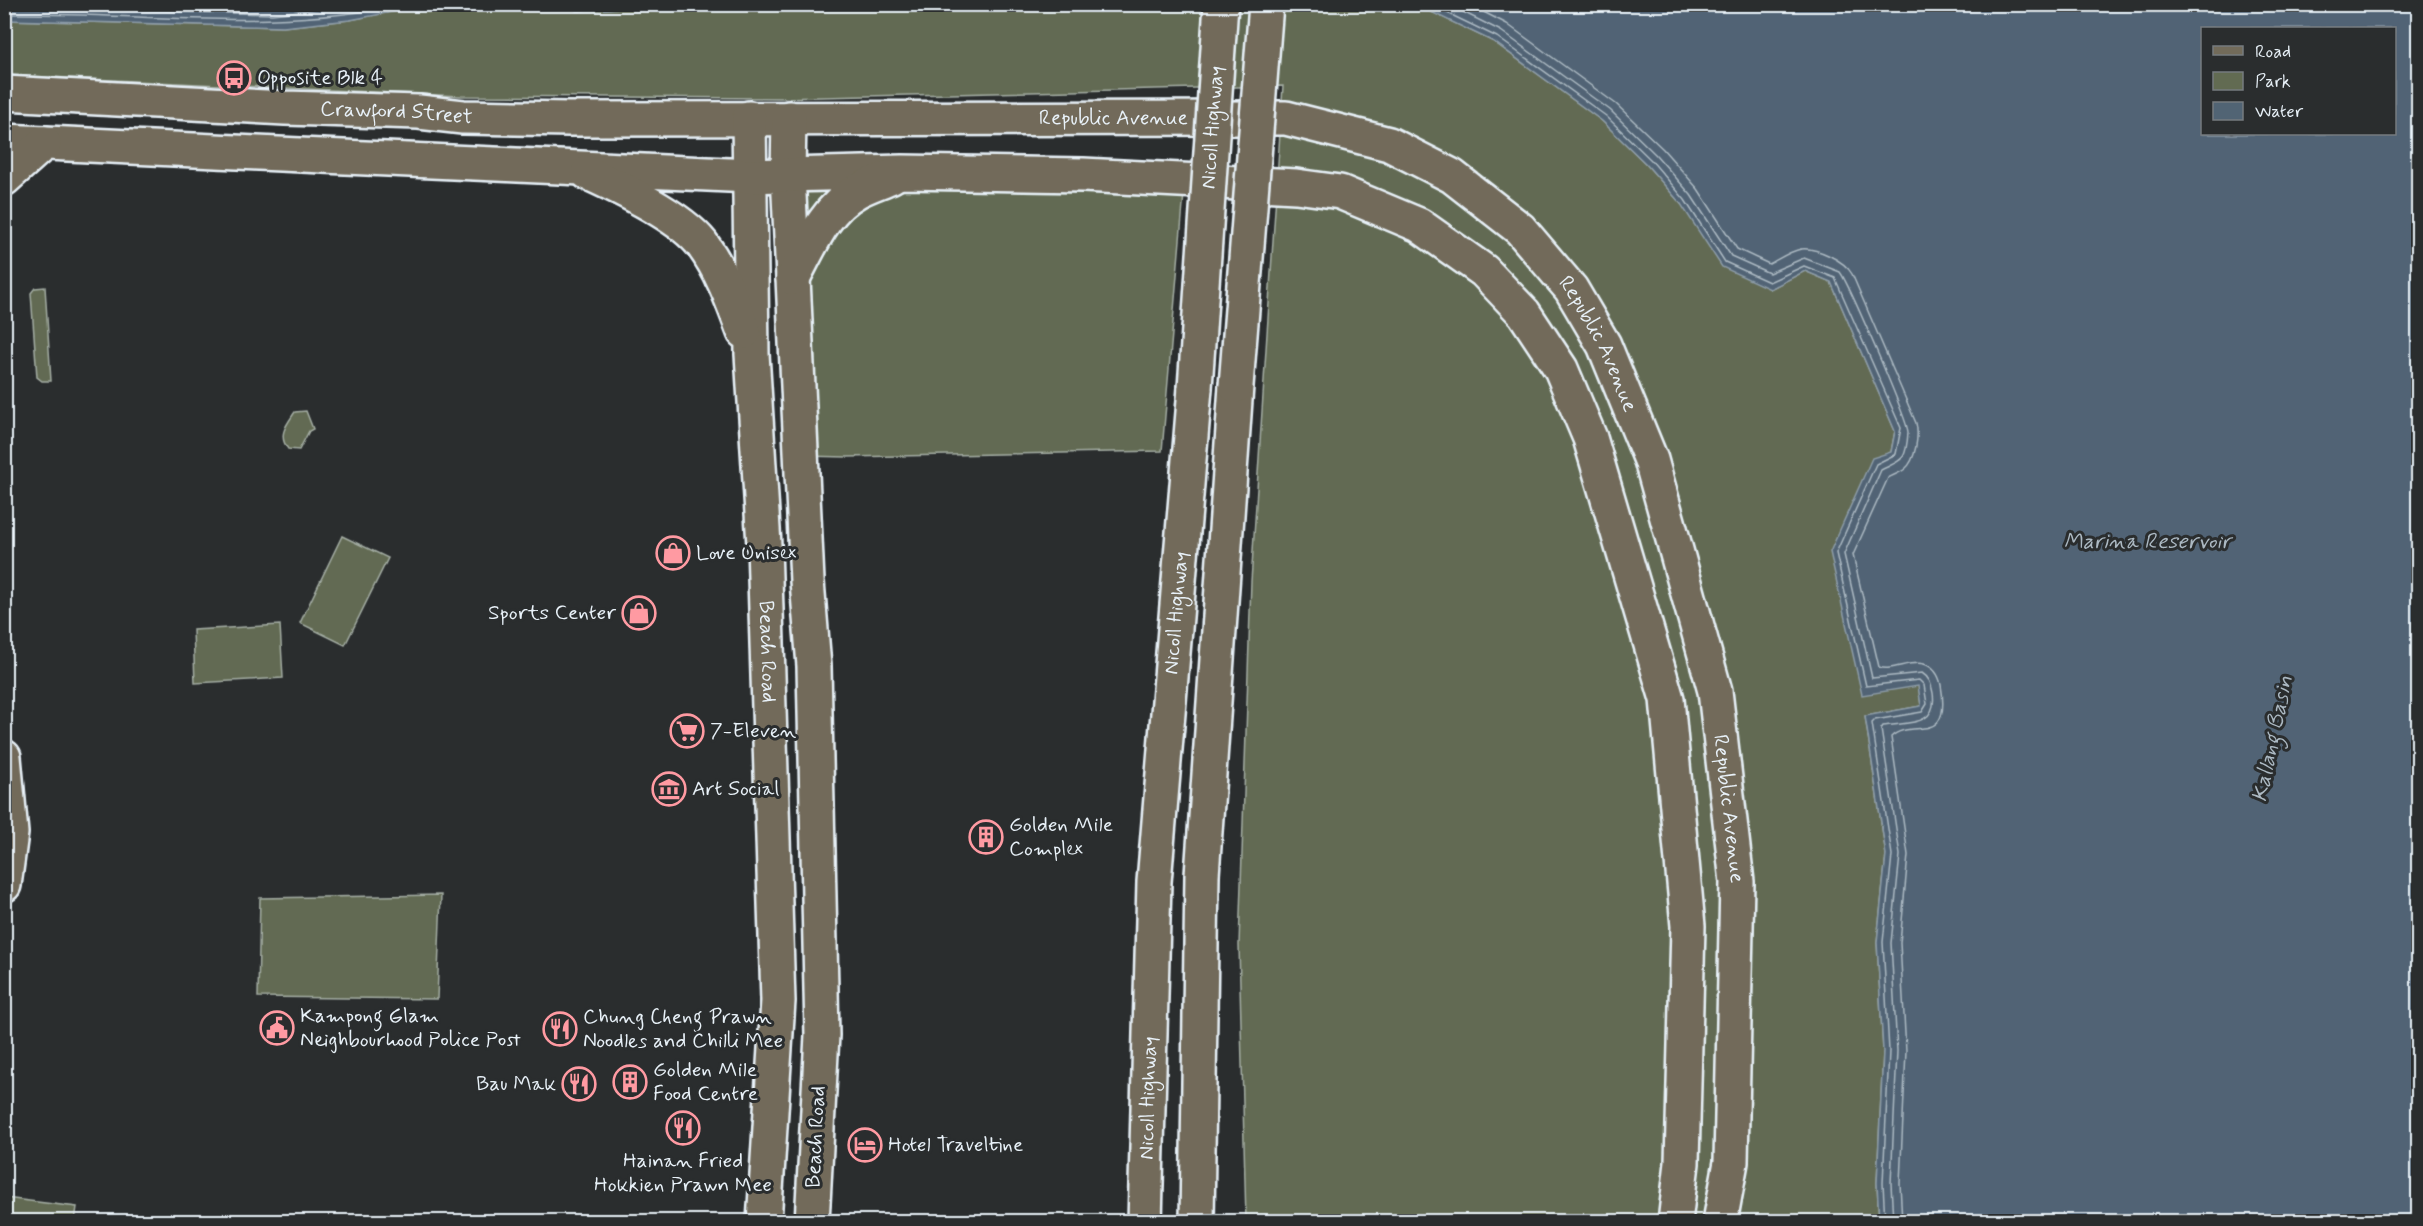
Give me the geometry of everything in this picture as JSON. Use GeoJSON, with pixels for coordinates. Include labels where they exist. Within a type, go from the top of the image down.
{"type":"FeatureCollection","features":[{"type":"Feature","properties":{"kind":"main road","name":"Nicoll Highway"},"geometry":{"type":"LineString","coordinates":[[1145,1221],[1154,882],[1195,388],[1221,4]]}},
{"type":"Feature","properties":{"kind":"main road","name":"Nicoll Highway"},"geometry":{"type":"LineString","coordinates":[[1197,1221],[1202,875],[1236,386],[1266,4]]}},
{"type":"Feature","properties":{"kind":"main road","name":"Crawford Street"},"geometry":{"type":"LineString","coordinates":[[4,93],[285,108],[419,112],[463,117],[789,118]]}},
{"type":"Feature","properties":{"kind":"main road","name":"Beach Road"},"geometry":{"type":"LineString","coordinates":[[749,118],[752,339],[767,611],[778,1001],[764,1221]]}},
{"type":"Feature","properties":{"kind":"main road","name":"Beach Road"},"geometry":{"type":"LineString","coordinates":[[789,118],[788,174],[807,581],[814,666],[822,1035],[812,1221]]}},
{"type":"Feature","properties":{"kind":"main road","name":"Republic Avenue"},"geometry":{"type":"LineString","coordinates":[[789,118],[928,120],[1286,118],[1389,144],[1452,176],[1528,237],[1571,289],[1604,345],[1651,460],[1715,691],[1737,882],[1731,1162],[1720,1221]]}},
{"type":"Feature","properties":{"kind":"main road"},"geometry":{"type":"LineString","coordinates":[[4,141],[750,176],[788,174]]}},
{"type":"Feature","properties":{"kind":"main road"},"geometry":{"type":"LineString","coordinates":[[4,179],[44,143]]}},
{"type":"Feature","properties":{"kind":"main road"},"geometry":{"type":"LineString","coordinates":[[576,167],[621,188],[658,210],[701,243],[725,280],[752,339],[773,311],[796,318]]}},
{"type":"Feature","properties":{"kind":"main road","name":"Republic Avenue"},"geometry":{"type":"LineString","coordinates":[[788,174],[902,172],[1083,175],[1296,186],[1340,192],[1419,225],[1484,271],[1524,313],[1561,369],[1590,438],[1667,699],[1688,926],[1683,1163],[1675,1221]]}},
{"type":"Feature","properties":{"kind":"main road"},"geometry":{"type":"LineString","coordinates":[[793,278],[823,223],[838,205],[856,192],[902,172]]}},
{"type":"Feature","properties":{"kind":"main road"},"geometry":{"type":"LineString","coordinates":[[4,757],[11,833],[4,885]]}},
{"type":"Feature","properties":{"kind":"green space"},"geometry":{"type":"Polygon","coordinates":[[[429,4],[573,4],[577,11],[669,4],[1432,4],[1430,11],[1494,42],[1602,121],[1646,164],[1681,204],[1770,289],[1805,271],[1831,282],[1895,431],[1891,452],[1921,706],[1865,716],[1886,855],[1877,942],[1883,1051],[1877,1183],[1879,1221],[1246,1221],[1239,945],[1251,582],[1283,86],[780,98],[461,96],[5,75],[5,20],[283,27],[350,20],[429,4]]]}},
{"type":"Feature","properties":{"kind":"green space"},"geometry":{"type":"Polygon","coordinates":[[[788,174],[1184,193],[1162,451],[803,456],[788,174]]]}},
{"type":"Feature","properties":{"kind":"green space"},"geometry":{"type":"Polygon","coordinates":[[[45,287],[51,381],[42,381],[37,377],[31,293],[35,288],[45,287]]]}},
{"type":"Feature","properties":{"kind":"green space"},"geometry":{"type":"Polygon","coordinates":[[[306,411],[313,429],[309,431],[299,450],[288,449],[283,439],[286,425],[295,412],[306,411]]]}},
{"type":"Feature","properties":{"kind":"green space"},"geometry":{"type":"Polygon","coordinates":[[[342,536],[388,558],[345,645],[300,623],[342,536]]]}},
{"type":"Feature","properties":{"kind":"green space"},"geometry":{"type":"Polygon","coordinates":[[[280,625],[283,678],[195,683],[193,630],[280,625]]]}},
{"type":"Feature","properties":{"kind":"green space"},"geometry":{"type":"Polygon","coordinates":[[[441,895],[437,999],[258,997],[260,898],[441,895]]]}},
{"type":"Feature","properties":{"kind":"green space"},"geometry":{"type":"Polygon","coordinates":[[[5,1198],[77,1207],[75,1221],[5,1221],[5,1198]]]}},
{"type":"Feature","properties":{"kind":"water"},"geometry":{"type":"Polygon","coordinates":[[[5,4],[429,5],[350,20],[283,27],[5,20],[5,4]]]}},
{"type":"Feature","properties":{"kind":"water","name":"Marina Reservoir"},"geometry":{"type":"Polygon","coordinates":[[[1432,4],[2418,5],[2418,1221],[1879,1221],[1877,1183],[1883,1051],[1877,942],[1886,855],[1865,716],[1921,706],[1918,686],[1862,695],[1830,552],[1872,458],[1891,452],[1895,431],[1831,282],[1805,271],[1770,289],[1722,267],[1681,204],[1646,164],[1602,121],[1494,42],[1429,11],[1432,4]]]}},
{"type":"Feature","properties":{"kind":"water"},"geometry":{"type":"Polygon","coordinates":[[[573,5],[669,5],[576,11],[573,5]]]}},
{"type":"Feature","properties":{"kind":"place","name":"Opposite Blk 4"},"geometry":{"type":"Point","coordinates":[234,78]}},
{"type":"Feature","properties":{"kind":"place","name":"Love Unisex"},"geometry":{"type":"Point","coordinates":[673,553]}},
{"type":"Feature","properties":{"kind":"place","name":"Sports Center"},"geometry":{"type":"Point","coordinates":[639,613]}},
{"type":"Feature","properties":{"kind":"place","name":"7-Eleven"},"geometry":{"type":"Point","coordinates":[687,731]}},
{"type":"Feature","properties":{"kind":"place","name":"Art Social"},"geometry":{"type":"Point","coordinates":[669,789]}},
{"type":"Feature","properties":{"kind":"place","name":"Golden Mile Complex"},"geometry":{"type":"Point","coordinates":[986,837]}},
{"type":"Feature","properties":{"kind":"place","name":"Kampong Glam Neighbourhood Police Post"},"geometry":{"type":"Point","coordinates":[277,1028]}},
{"type":"Feature","properties":{"kind":"place","name":"Chung Cheng Prawn Noodles and Chilli Mee"},"geometry":{"type":"Point","coordinates":[560,1029]}},
{"type":"Feature","properties":{"kind":"place","name":"Golden Mile Food Centre"},"geometry":{"type":"Point","coordinates":[630,1082]}},
{"type":"Feature","properties":{"kind":"place","name":"Bau Mak"},"geometry":{"type":"Point","coordinates":[579,1084]}},
{"type":"Feature","properties":{"kind":"place","name":"Hainan Fried Hokkien Prawn Mee"},"geometry":{"type":"Point","coordinates":[683,1128]}},
{"type":"Feature","properties":{"kind":"place","name":"Hotel Traveltine"},"geometry":{"type":"Point","coordinates":[865,1145]}},
{"type":"Feature","properties":{"kind":"water label","name":"Kallang Basin"},"geometry":{"type":"Point","coordinates":[2273,739]}}]}
